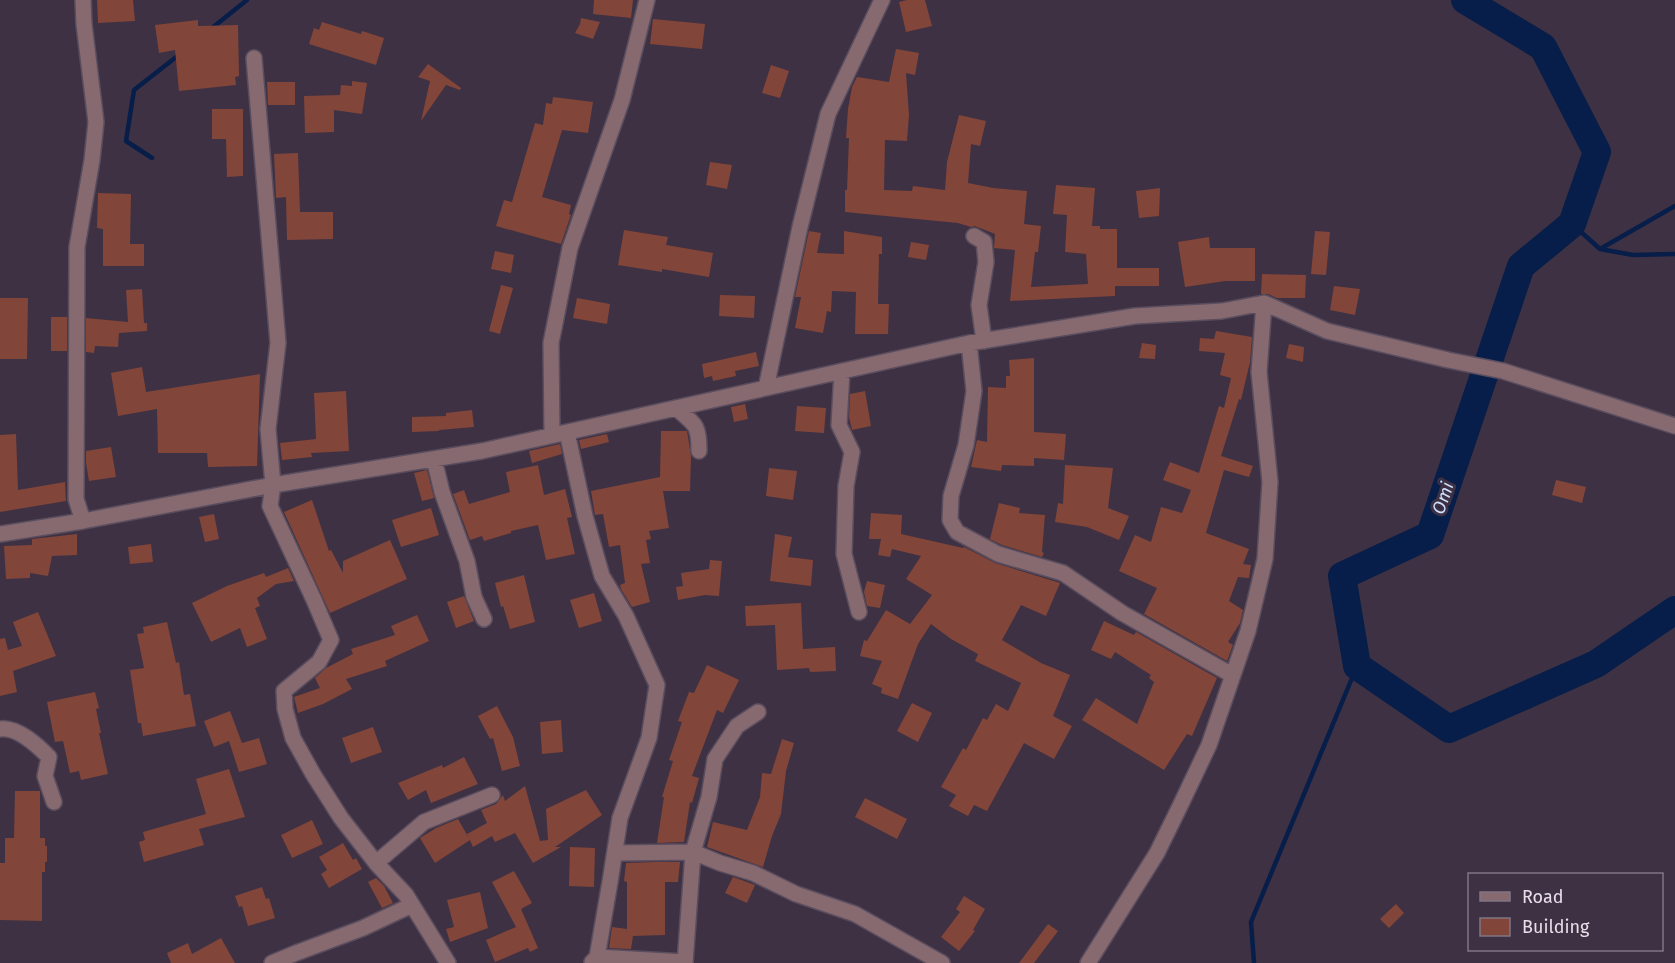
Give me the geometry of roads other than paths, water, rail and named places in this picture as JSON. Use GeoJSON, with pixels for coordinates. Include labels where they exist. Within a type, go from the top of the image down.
{"type":"FeatureCollection","features":[{"type":"Feature","properties":{"kind":"street"},"geometry":{"type":"LineString","coordinates":[[83,0],[96,122],[77,247],[76,499],[83,521]]}},
{"type":"Feature","properties":{"kind":"street"},"geometry":{"type":"LineString","coordinates":[[647,0],[622,100],[570,248],[551,343],[560,434],[602,576],[626,616],[657,685],[649,738],[620,818],[594,961],[685,963],[693,852],[710,797],[715,759],[737,726],[758,712]]}},
{"type":"Feature","properties":{"kind":"street"},"geometry":{"type":"LineString","coordinates":[[766,388],[800,227],[828,114],[882,0]]}},
{"type":"Feature","properties":{"kind":"street"},"geometry":{"type":"LineString","coordinates":[[254,58],[278,344],[268,429],[273,485],[270,506],[331,640],[319,662],[284,691],[285,709],[293,738],[340,818],[376,863],[402,890],[448,963]]}},
{"type":"Feature","properties":{"kind":"street"},"geometry":{"type":"LineString","coordinates":[[974,236],[984,242],[986,262],[979,305],[974,391],[966,445],[951,496],[951,520],[957,532],[998,554],[1063,573],[1122,613],[1232,675]]}},
{"type":"Feature","properties":{"kind":"street"},"geometry":{"type":"LineString","coordinates":[[0,534],[83,521],[273,485],[482,451],[976,342],[1135,316],[1222,311],[1264,303],[1327,332],[1503,371],[1675,426]]}},
{"type":"Feature","properties":{"kind":"street"},"geometry":{"type":"LineString","coordinates":[[1088,963],[1167,834],[1209,745],[1248,631],[1265,559],[1270,482],[1260,372],[1264,303]]}},
{"type":"Feature","properties":{"kind":"street"},"geometry":{"type":"LineString","coordinates":[[842,371],[839,425],[852,452],[846,486],[844,554],[859,612]]}},
{"type":"Feature","properties":{"kind":"street"},"geometry":{"type":"LineString","coordinates":[[676,408],[695,424],[699,432],[699,452]]}},
{"type":"Feature","properties":{"kind":"street"},"geometry":{"type":"LineString","coordinates":[[434,459],[442,492],[467,561],[474,597],[484,619]]}},
{"type":"Feature","properties":{"kind":"street"},"geometry":{"type":"LineString","coordinates":[[0,729],[6,728],[32,740],[49,757],[45,776],[54,802]]}},
{"type":"Feature","properties":{"kind":"street"},"geometry":{"type":"LineString","coordinates":[[376,863],[424,822],[492,795]]}},
{"type":"Feature","properties":{"kind":"street"},"geometry":{"type":"LineString","coordinates":[[615,853],[693,852],[753,873],[796,894],[855,914],[942,963]]}},
{"type":"Feature","properties":{"kind":"street"},"geometry":{"type":"LineString","coordinates":[[272,963],[363,928],[412,905]]}},
{"type":"Feature","properties":{"kind":"waterway"},"geometry":{"type":"LineString","coordinates":[[212,28],[247,0]]}},
{"type":"Feature","properties":{"kind":"waterway","name":"Omi"},"geometry":{"type":"LineString","coordinates":[[1465,0],[1543,47],[1597,152],[1572,224],[1521,266],[1430,535],[1342,576],[1357,666],[1449,729],[1596,664],[1675,610]]}},
{"type":"Feature","properties":{"kind":"waterway"},"geometry":{"type":"LineString","coordinates":[[152,158],[126,141],[134,90],[180,54]]}},
{"type":"Feature","properties":{"kind":"waterway"},"geometry":{"type":"LineString","coordinates":[[1600,249],[1675,206]]}},
{"type":"Feature","properties":{"kind":"waterway"},"geometry":{"type":"LineString","coordinates":[[1572,224],[1600,249],[1633,255],[1675,254]]}},
{"type":"Feature","properties":{"kind":"waterway"},"geometry":{"type":"LineString","coordinates":[[1254,963],[1251,922],[1357,666]]}}]}
